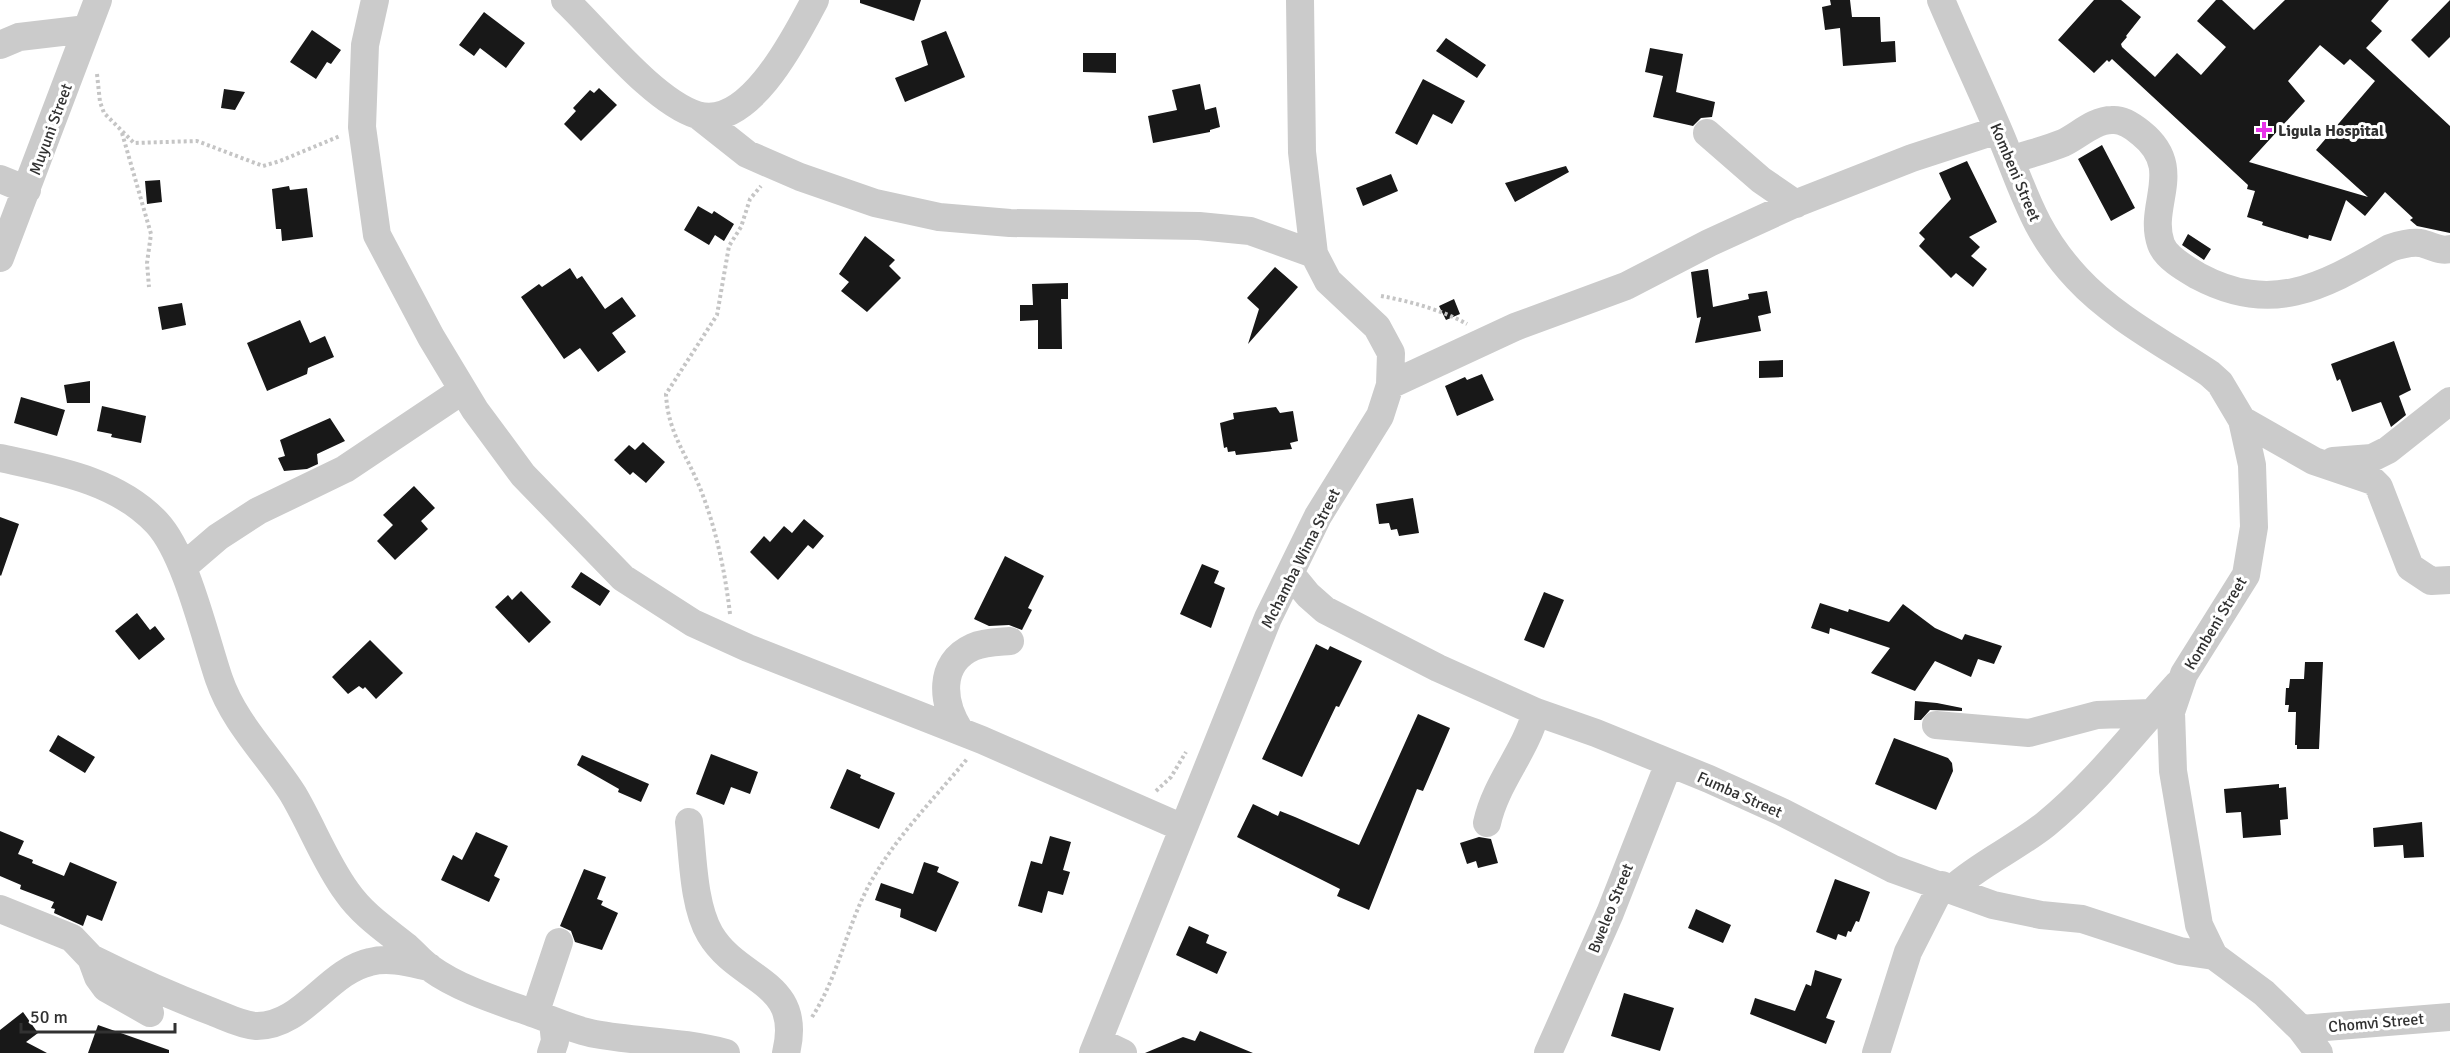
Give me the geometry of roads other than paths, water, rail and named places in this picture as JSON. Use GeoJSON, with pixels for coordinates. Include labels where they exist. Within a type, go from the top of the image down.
{"type":"FeatureCollection","features":[{"type":"Feature","properties":{"kind":"street","name":"Muyuni Street"},"geometry":{"type":"LineString","coordinates":[[0,258],[98,0]]}},
{"type":"Feature","properties":{"kind":"street"},"geometry":{"type":"LineString","coordinates":[[375,0],[365,45],[362,127],[364,158],[376,235],[430,337],[463,390],[523,475],[623,578],[693,623],[733,641],[971,735],[1183,828]]}},
{"type":"Feature","properties":{"kind":"street"},"geometry":{"type":"LineString","coordinates":[[565,0],[651,85],[682,108],[699,116],[747,154],[875,203],[939,217],[1010,223],[1199,225],[1250,231],[1314,254]]}},
{"type":"Feature","properties":{"kind":"street"},"geometry":{"type":"LineString","coordinates":[[699,116],[724,113],[743,102],[760,87],[777,67],[814,0]]}},
{"type":"Feature","properties":{"kind":"street","name":"Mchamba Wima Street"},"geometry":{"type":"LineString","coordinates":[[1105,1049],[1183,828],[1259,639],[1318,516],[1380,416],[1390,385],[1391,353],[1377,327],[1328,280],[1314,254],[1302,152],[1300,0]]}},
{"type":"Feature","properties":{"kind":"street","name":"Kombeni Street"},"geometry":{"type":"LineString","coordinates":[[1941,0],[2011,160],[2030,213],[2053,250],[2079,280],[2112,309],[2210,374],[2220,383],[2242,420],[2252,465],[2255,498],[2252,553],[2246,574],[2183,679],[2171,712],[2173,771],[2199,925],[2214,956],[2264,993],[2301,1029],[2319,1053]]}},
{"type":"Feature","properties":{"kind":"street"},"geometry":{"type":"LineString","coordinates":[[0,45],[19,38],[83,40]]}},
{"type":"Feature","properties":{"kind":"street"},"geometry":{"type":"LineString","coordinates":[[2011,160],[2062,143],[2100,123],[2112,120],[2125,123],[2152,143],[2159,156],[2164,177],[2158,227],[2160,243],[2166,253],[2188,271],[2207,281],[2251,296],[2277,296],[2329,282],[2390,248],[2400,245],[2418,243],[2442,250],[2450,249]]}},
{"type":"Feature","properties":{"kind":"street"},"geometry":{"type":"LineString","coordinates":[[1390,385],[1492,337],[1626,286],[1709,243],[1796,204],[1912,158],[1998,130]]}},
{"type":"Feature","properties":{"kind":"street"},"geometry":{"type":"LineString","coordinates":[[1707,134],[1761,180],[1796,204]]}},
{"type":"Feature","properties":{"kind":"street"},"geometry":{"type":"LineString","coordinates":[[0,179],[27,190]]}},
{"type":"Feature","properties":{"kind":"street"},"geometry":{"type":"LineString","coordinates":[[183,567],[218,537],[258,511],[345,469],[463,390]]}},
{"type":"Feature","properties":{"kind":"street"},"geometry":{"type":"LineString","coordinates":[[2314,461],[2372,458],[2388,450],[2450,402]]}},
{"type":"Feature","properties":{"kind":"street"},"geometry":{"type":"LineString","coordinates":[[2242,420],[2314,461],[2373,481],[2379,487],[2410,567],[2431,581],[2450,580]]}},
{"type":"Feature","properties":{"kind":"street"},"geometry":{"type":"LineString","coordinates":[[0,458],[75,475],[138,505],[159,525],[183,567],[212,648],[219,680],[236,713],[262,755],[293,794],[347,892],[366,915],[429,967],[553,1031],[684,1043],[726,1053]]}},
{"type":"Feature","properties":{"kind":"street","name":"Fumba Street"},"geometry":{"type":"LineString","coordinates":[[1290,573],[1308,595],[1325,610],[1438,668],[1536,712],[1596,733],[1782,812],[1893,869],[1993,905],[2041,915],[2082,919],[2180,951],[2214,956]]}},
{"type":"Feature","properties":{"kind":"street"},"geometry":{"type":"LineString","coordinates":[[971,735],[946,703],[948,670],[958,658],[973,647],[1010,641]]}},
{"type":"Feature","properties":{"kind":"street"},"geometry":{"type":"LineString","coordinates":[[1876,1053],[1908,952],[1947,887],[1983,863],[2012,849],[2047,823],[2183,679]]}},
{"type":"Feature","properties":{"kind":"street"},"geometry":{"type":"LineString","coordinates":[[1487,823],[1497,789],[1526,743],[1536,712]]}},
{"type":"Feature","properties":{"kind":"street"},"geometry":{"type":"LineString","coordinates":[[1936,725],[2029,733],[2097,716],[2151,713]]}},
{"type":"Feature","properties":{"kind":"street","name":"Bweleo Street"},"geometry":{"type":"LineString","coordinates":[[1548,1053],[1610,914],[1669,763]]}},
{"type":"Feature","properties":{"kind":"street"},"geometry":{"type":"LineString","coordinates":[[689,822],[702,918],[723,951],[773,990],[785,1005],[788,1021],[786,1053]]}},
{"type":"Feature","properties":{"kind":"street"},"geometry":{"type":"LineString","coordinates":[[0,909],[72,938],[92,958],[181,1000],[240,1023],[256,1026],[273,1023],[290,1014],[354,968],[381,960],[429,967]]}},
{"type":"Feature","properties":{"kind":"street"},"geometry":{"type":"LineString","coordinates":[[354,968],[366,933],[366,915]]}},
{"type":"Feature","properties":{"kind":"street"},"geometry":{"type":"LineString","coordinates":[[553,1031],[559,942]]}},
{"type":"Feature","properties":{"kind":"street"},"geometry":{"type":"LineString","coordinates":[[92,958],[98,977],[106,988],[150,1013]]}},
{"type":"Feature","properties":{"kind":"street","name":"Chomvi Street"},"geometry":{"type":"LineString","coordinates":[[2301,1029],[2450,1017]]}},
{"type":"Feature","properties":{"kind":"place","name":"Ligula Hospital"},"geometry":{"type":"Point","coordinates":[2264,130]}}]}
